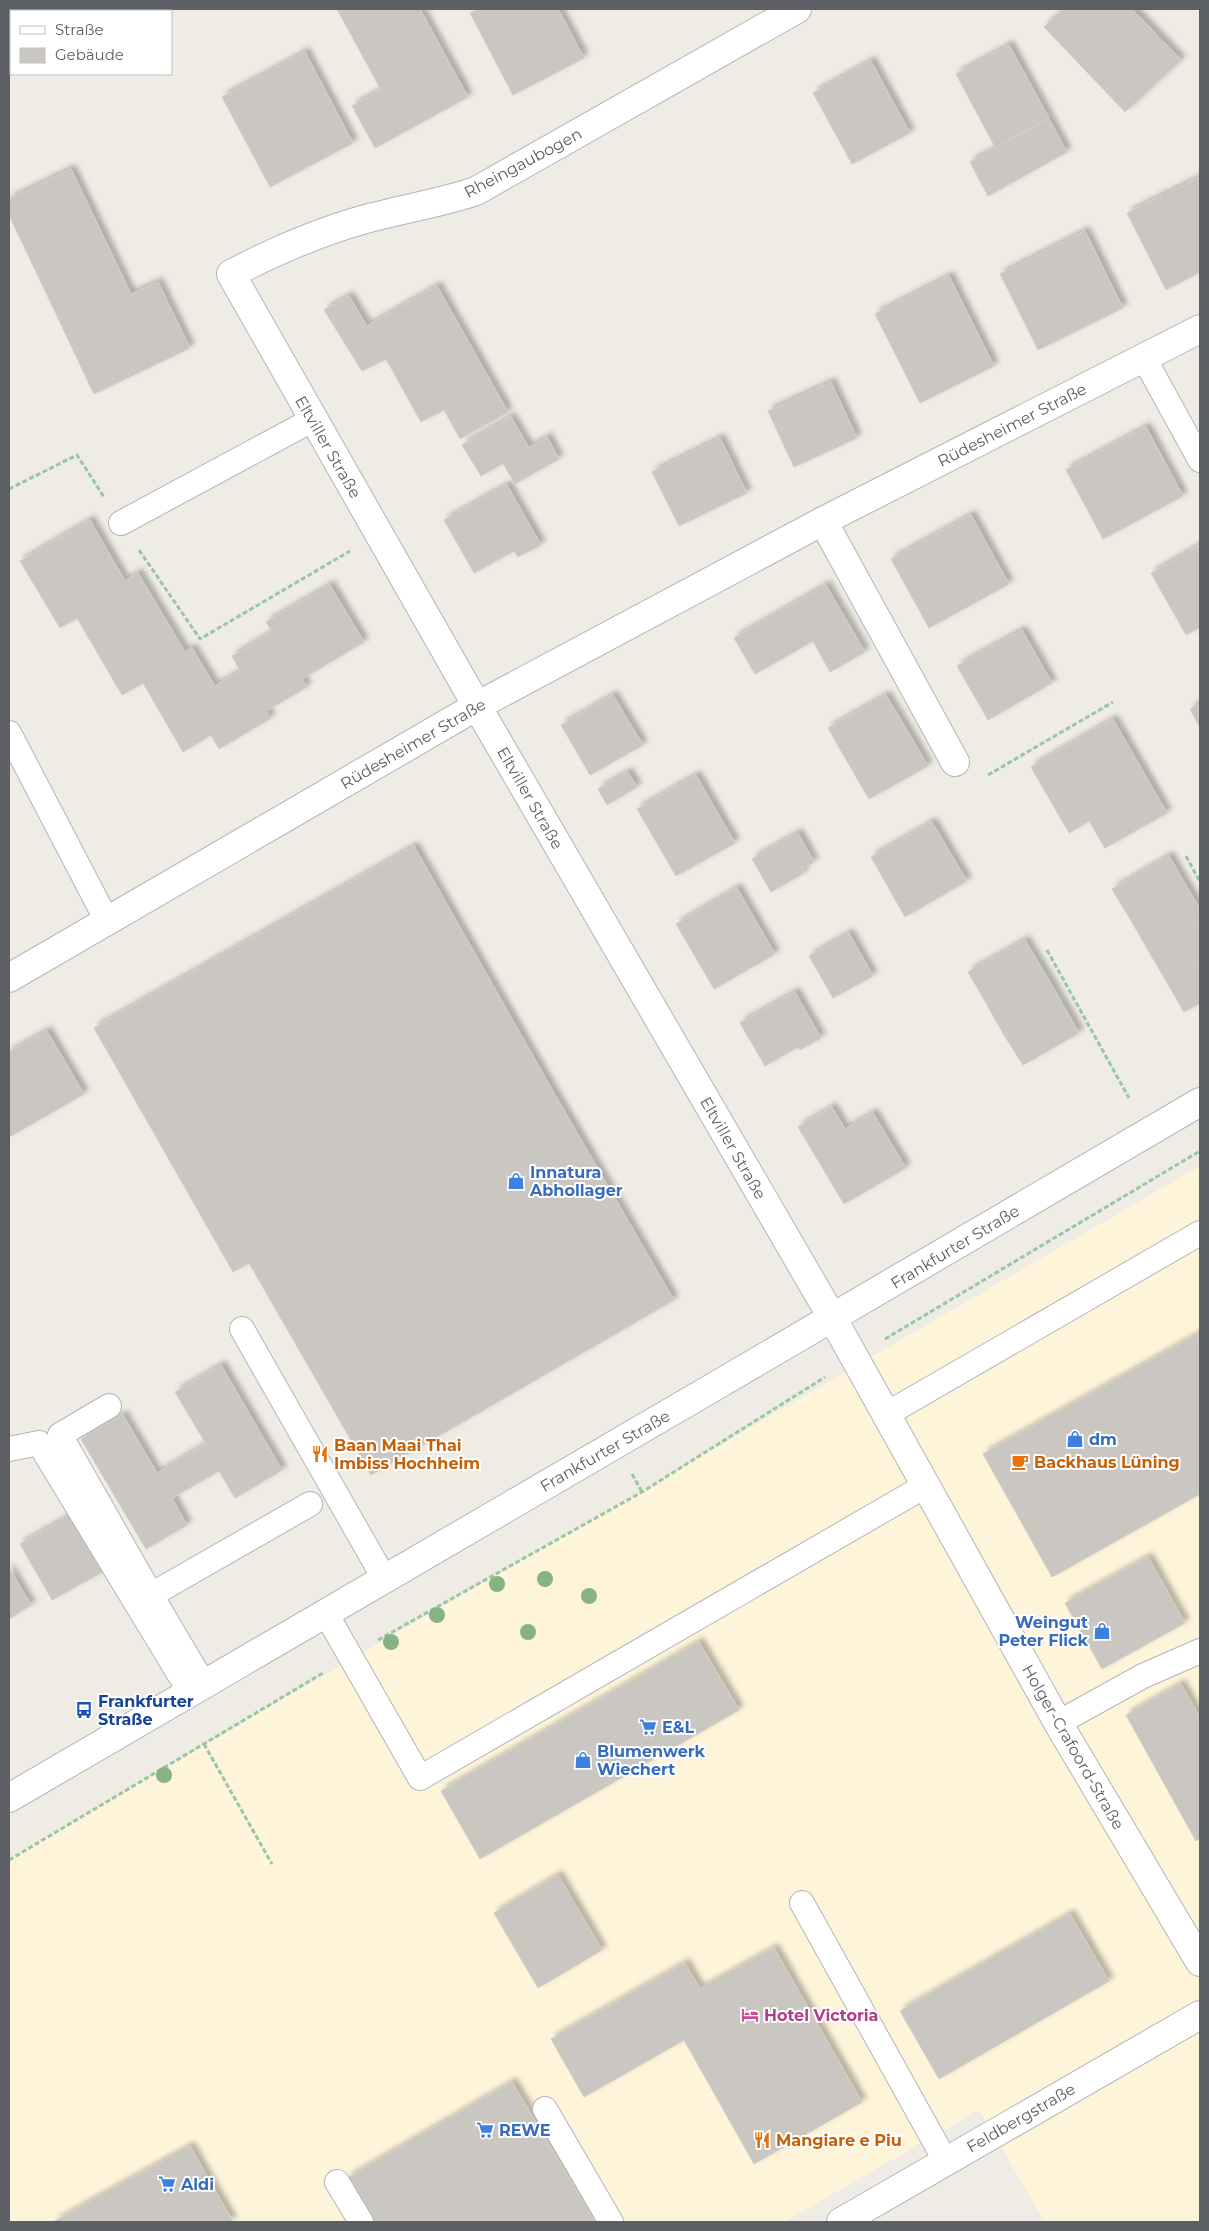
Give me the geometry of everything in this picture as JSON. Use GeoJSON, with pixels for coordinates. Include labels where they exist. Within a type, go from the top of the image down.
{"type":"FeatureCollection","features":[{"type":"Feature","properties":{"kind":"street","name":"Rheingaubogen"},"geometry":{"type":"LineString","coordinates":[[231,274],[317,234],[363,219],[446,202],[476,191],[797,9]]}},
{"type":"Feature","properties":{"kind":"street","name":"Eltviller Straße"},"geometry":{"type":"LineString","coordinates":[[231,274],[312,420],[833,1320]]}},
{"type":"Feature","properties":{"kind":"street","name":"Rüdesheimer Straße"},"geometry":{"type":"LineString","coordinates":[[9,978],[477,706],[823,521],[1200,329]]}},
{"type":"Feature","properties":{"kind":"street"},"geometry":{"type":"LineString","coordinates":[[823,521],[955,762]]}},
{"type":"Feature","properties":{"kind":"street","name":"Frankfurter Straße"},"geometry":{"type":"LineString","coordinates":[[9,1798],[325,1612],[833,1320],[1200,1102]]}},
{"type":"Feature","properties":{"kind":"street","name":"Holger-Crafoord-Straße"},"geometry":{"type":"LineString","coordinates":[[833,1320],[1058,1723],[1200,1962]]}},
{"type":"Feature","properties":{"kind":"street","name":"Feldbergstraße"},"geometry":{"type":"LineString","coordinates":[[841,2222],[1200,2015]]}},
{"type":"Feature","properties":{"kind":"lane"},"geometry":{"type":"LineString","coordinates":[[1144,358],[1200,460]]}},
{"type":"Feature","properties":{"kind":"lane"},"geometry":{"type":"LineString","coordinates":[[121,523],[312,420]]}},
{"type":"Feature","properties":{"kind":"lane"},"geometry":{"type":"LineString","coordinates":[[9,733],[107,921]]}},
{"type":"Feature","properties":{"kind":"lane"},"geometry":{"type":"LineString","coordinates":[[885,1415],[1200,1233]]}},
{"type":"Feature","properties":{"kind":"lane"},"geometry":{"type":"LineString","coordinates":[[242,1329],[384,1578]]}},
{"type":"Feature","properties":{"kind":"lane"},"geometry":{"type":"LineString","coordinates":[[109,1406],[60,1436],[151,1595],[196,1688]]}},
{"type":"Feature","properties":{"kind":"lane"},"geometry":{"type":"LineString","coordinates":[[9,1449],[39,1443],[196,1688]]}},
{"type":"Feature","properties":{"kind":"lane"},"geometry":{"type":"LineString","coordinates":[[325,1612],[420,1778],[925,1486]]}},
{"type":"Feature","properties":{"kind":"lane"},"geometry":{"type":"LineString","coordinates":[[151,1595],[310,1504]]}},
{"type":"Feature","properties":{"kind":"lane"},"geometry":{"type":"LineString","coordinates":[[1058,1723],[1143,1676],[1200,1652]]}},
{"type":"Feature","properties":{"kind":"lane"},"geometry":{"type":"LineString","coordinates":[[802,1903],[946,2162]]}},
{"type":"Feature","properties":{"kind":"lane"},"geometry":{"type":"LineString","coordinates":[[545,2109],[611,2222]]}},
{"type":"Feature","properties":{"kind":"lane"},"geometry":{"type":"LineString","coordinates":[[337,2182],[361,2222]]}},
{"type":"Feature","properties":{"kind":"path"},"geometry":{"type":"LineString","coordinates":[[9,489],[77,455],[200,639],[378,534]]}},
{"type":"Feature","properties":{"kind":"path"},"geometry":{"type":"LineString","coordinates":[[955,762],[965,789],[1113,702]]}},
{"type":"Feature","properties":{"kind":"path"},"geometry":{"type":"LineString","coordinates":[[1186,856],[1200,882]]}},
{"type":"Feature","properties":{"kind":"path"},"geometry":{"type":"LineString","coordinates":[[1047,950],[1129,1098]]}},
{"type":"Feature","properties":{"kind":"path"},"geometry":{"type":"LineString","coordinates":[[9,1860],[350,1656],[642,1492],[854,1359],[1200,1152]]}},
{"type":"Feature","properties":{"kind":"path"},"geometry":{"type":"LineString","coordinates":[[628,1467],[642,1492]]}},
{"type":"Feature","properties":{"kind":"path"},"geometry":{"type":"LineString","coordinates":[[204,1744],[272,1864]]}},
{"type":"Feature","properties":{"kind":"shaded area"},"geometry":{"type":"Polygon","coordinates":[[[1200,1166],[1200,2222],[1045,2222],[979,2110],[784,2222],[9,2222],[9,1858],[1200,1166]]]}},
{"type":"Feature","properties":{"kind":"building"},"geometry":{"type":"Polygon","coordinates":[[[337,9],[420,9],[468,97],[375,148],[352,106],[381,90],[337,9]]]}},
{"type":"Feature","properties":{"kind":"building"},"geometry":{"type":"Polygon","coordinates":[[[478,9],[558,9],[584,58],[513,95],[470,13],[478,9]]]}},
{"type":"Feature","properties":{"kind":"building"},"geometry":{"type":"Polygon","coordinates":[[[1063,9],[1132,9],[1181,60],[1125,112],[1044,27],[1063,9]]]}},
{"type":"Feature","properties":{"kind":"building"},"geometry":{"type":"Polygon","coordinates":[[[1009,45],[1049,118],[995,147],[956,74],[1009,45]]]}},
{"type":"Feature","properties":{"kind":"building"},"geometry":{"type":"Polygon","coordinates":[[[305,52],[353,143],[270,187],[222,97],[305,52]]]}},
{"type":"Feature","properties":{"kind":"building"},"geometry":{"type":"Polygon","coordinates":[[[871,61],[910,133],[852,164],[813,93],[871,61]]]}},
{"type":"Feature","properties":{"kind":"building"},"geometry":{"type":"Polygon","coordinates":[[[1049,119],[1067,152],[988,196],[970,162],[1049,119]]]}},
{"type":"Feature","properties":{"kind":"building"},"geometry":{"type":"Polygon","coordinates":[[[71,169],[131,294],[158,282],[190,348],[94,394],[9,215],[9,199],[71,169]]]}},
{"type":"Feature","properties":{"kind":"building"},"geometry":{"type":"Polygon","coordinates":[[[1200,177],[1200,272],[1166,290],[1127,213],[1200,177]]]}},
{"type":"Feature","properties":{"kind":"building"},"geometry":{"type":"Polygon","coordinates":[[[1085,231],[1123,308],[1038,350],[1000,274],[1085,231]]]}},
{"type":"Feature","properties":{"kind":"building"},"geometry":{"type":"Polygon","coordinates":[[[949,276],[994,366],[920,403],[875,314],[949,276]]]}},
{"type":"Feature","properties":{"kind":"building"},"geometry":{"type":"Polygon","coordinates":[[[437,286],[508,412],[460,439],[444,410],[421,422],[386,359],[362,371],[324,310],[349,296],[367,326],[437,286]]]}},
{"type":"Feature","properties":{"kind":"building"},"geometry":{"type":"Polygon","coordinates":[[[831,382],[857,438],[794,467],[768,411],[831,382]]]}},
{"type":"Feature","properties":{"kind":"building"},"geometry":{"type":"Polygon","coordinates":[[[511,417],[529,448],[481,476],[462,445],[511,417]]]}},
{"type":"Feature","properties":{"kind":"building"},"geometry":{"type":"Polygon","coordinates":[[[1146,427],[1183,496],[1103,539],[1066,470],[1146,427]]]}},
{"type":"Feature","properties":{"kind":"building"},"geometry":{"type":"Polygon","coordinates":[[[547,437],[559,459],[515,484],[503,463],[547,437]]]}},
{"type":"Feature","properties":{"kind":"building"},"geometry":{"type":"Polygon","coordinates":[[[720,438],[747,493],[679,526],[652,472],[720,438]]]}},
{"type":"Feature","properties":{"kind":"building"},"geometry":{"type":"Polygon","coordinates":[[[507,485],[541,545],[518,557],[514,551],[474,573],[444,520],[507,485]]]}},
{"type":"Feature","properties":{"kind":"building"},"geometry":{"type":"Polygon","coordinates":[[[971,515],[1009,584],[929,628],[891,559],[971,515]]]}},
{"type":"Feature","properties":{"kind":"building"},"geometry":{"type":"Polygon","coordinates":[[[90,520],[125,581],[138,573],[185,652],[192,648],[215,686],[240,671],[232,656],[272,632],[266,622],[330,585],[364,642],[302,679],[307,687],[266,711],[271,718],[219,749],[211,735],[183,752],[143,683],[122,695],[77,618],[60,628],[20,561],[90,520]]]}},
{"type":"Feature","properties":{"kind":"building"},"geometry":{"type":"Polygon","coordinates":[[[1200,545],[1200,627],[1186,635],[1151,573],[1200,545]]]}},
{"type":"Feature","properties":{"kind":"building"},"geometry":{"type":"Polygon","coordinates":[[[826,585],[865,652],[830,672],[813,641],[755,674],[734,638],[826,585]]]}},
{"type":"Feature","properties":{"kind":"building"},"geometry":{"type":"Polygon","coordinates":[[[1022,630],[1052,683],[988,720],[957,666],[1022,630]]]}},
{"type":"Feature","properties":{"kind":"building"},"geometry":{"type":"Polygon","coordinates":[[[613,695],[643,745],[590,775],[561,725],[613,695]]]}},
{"type":"Feature","properties":{"kind":"building"},"geometry":{"type":"Polygon","coordinates":[[[886,695],[907,730],[848,763],[828,728],[886,695]]]}},
{"type":"Feature","properties":{"kind":"building"},"geometry":{"type":"Polygon","coordinates":[[[1200,703],[1200,728],[1190,709],[1200,703]]]}},
{"type":"Feature","properties":{"kind":"building"},"geometry":{"type":"Polygon","coordinates":[[[1113,719],[1167,813],[1105,848],[1089,821],[1069,833],[1031,767],[1113,719]]]}},
{"type":"Feature","properties":{"kind":"building"},"geometry":{"type":"Polygon","coordinates":[[[907,730],[928,766],[869,799],[848,763],[907,730]]]}},
{"type":"Feature","properties":{"kind":"building"},"geometry":{"type":"Polygon","coordinates":[[[628,772],[637,787],[607,805],[598,789],[628,772]]]}},
{"type":"Feature","properties":{"kind":"building"},"geometry":{"type":"Polygon","coordinates":[[[696,775],[735,843],[676,876],[637,809],[696,775]]]}},
{"type":"Feature","properties":{"kind":"building"},"geometry":{"type":"Polygon","coordinates":[[[932,822],[967,881],[905,917],[871,857],[932,822]]]}},
{"type":"Feature","properties":{"kind":"building"},"geometry":{"type":"Polygon","coordinates":[[[798,833],[814,862],[801,869],[785,840],[798,833]]]}},
{"type":"Feature","properties":{"kind":"building"},"geometry":{"type":"Polygon","coordinates":[[[785,840],[804,873],[771,892],[752,859],[785,840]]]}},
{"type":"Feature","properties":{"kind":"building"},"geometry":{"type":"Polygon","coordinates":[[[414,846],[554,1093],[233,1272],[94,1028],[414,846]]]}},
{"type":"Feature","properties":{"kind":"building"},"geometry":{"type":"Polygon","coordinates":[[[1169,856],[1187,887],[1130,919],[1112,889],[1169,856]]]}},
{"type":"Feature","properties":{"kind":"building"},"geometry":{"type":"Polygon","coordinates":[[[1187,887],[1200,909],[1200,920],[1148,950],[1130,919],[1187,887]]]}},
{"type":"Feature","properties":{"kind":"building"},"geometry":{"type":"Polygon","coordinates":[[[737,888],[775,954],[714,989],[676,924],[737,888]]]}},
{"type":"Feature","properties":{"kind":"building"},"geometry":{"type":"Polygon","coordinates":[[[1200,920],[1200,961],[1166,981],[1148,950],[1200,920]]]}},
{"type":"Feature","properties":{"kind":"building"},"geometry":{"type":"Polygon","coordinates":[[[849,933],[873,976],[833,998],[809,956],[849,933]]]}},
{"type":"Feature","properties":{"kind":"building"},"geometry":{"type":"Polygon","coordinates":[[[1025,940],[1043,970],[986,1003],[968,972],[1025,940]]]}},
{"type":"Feature","properties":{"kind":"building"},"geometry":{"type":"Polygon","coordinates":[[[1200,961],[1200,1003],[1184,1012],[1166,981],[1200,961]]]}},
{"type":"Feature","properties":{"kind":"building"},"geometry":{"type":"Polygon","coordinates":[[[1043,970],[1061,1001],[1004,1035],[986,1003],[1043,970]]]}},
{"type":"Feature","properties":{"kind":"building"},"geometry":{"type":"Polygon","coordinates":[[[795,992],[821,1038],[800,1050],[798,1047],[765,1066],[740,1023],[795,992]]]}},
{"type":"Feature","properties":{"kind":"building"},"geometry":{"type":"Polygon","coordinates":[[[1061,1001],[1079,1033],[1023,1065],[1004,1035],[1061,1001]]]}},
{"type":"Feature","properties":{"kind":"building"},"geometry":{"type":"Polygon","coordinates":[[[47,1031],[84,1094],[9,1137],[9,1052],[47,1031]]]}},
{"type":"Feature","properties":{"kind":"building"},"geometry":{"type":"Polygon","coordinates":[[[554,1093],[674,1300],[371,1475],[249,1263],[554,1093]]]}},
{"type":"Feature","properties":{"kind":"building"},"geometry":{"type":"Polygon","coordinates":[[[832,1107],[845,1129],[873,1113],[906,1168],[844,1204],[798,1127],[832,1107]]]}},
{"type":"Feature","properties":{"kind":"building"},"geometry":{"type":"Polygon","coordinates":[[[1200,1333],[1200,1494],[1052,1577],[983,1454],[1200,1333]]]}},
{"type":"Feature","properties":{"kind":"building"},"geometry":{"type":"Polygon","coordinates":[[[221,1365],[282,1470],[235,1498],[219,1471],[172,1498],[187,1525],[146,1549],[81,1439],[123,1415],[157,1473],[206,1444],[175,1392],[221,1365]]]}},
{"type":"Feature","properties":{"kind":"building"},"geometry":{"type":"Polygon","coordinates":[[[71,1515],[104,1571],[52,1600],[20,1544],[71,1515]]]}},
{"type":"Feature","properties":{"kind":"building"},"geometry":{"type":"Polygon","coordinates":[[[1148,1557],[1185,1623],[1102,1669],[1065,1603],[1148,1557]]]}},
{"type":"Feature","properties":{"kind":"building"},"geometry":{"type":"Polygon","coordinates":[[[9,1568],[31,1605],[9,1619],[9,1568]]]}},
{"type":"Feature","properties":{"kind":"building"},"geometry":{"type":"Polygon","coordinates":[[[699,1642],[739,1710],[480,1859],[441,1791],[699,1642]]]}},
{"type":"Feature","properties":{"kind":"building"},"geometry":{"type":"Polygon","coordinates":[[[1181,1684],[1200,1718],[1200,1839],[1196,1841],[1126,1715],[1181,1684]]]}},
{"type":"Feature","properties":{"kind":"building"},"geometry":{"type":"Polygon","coordinates":[[[558,1875],[602,1950],[538,1988],[494,1913],[558,1875]]]}},
{"type":"Feature","properties":{"kind":"building"},"geometry":{"type":"Polygon","coordinates":[[[1070,1914],[1109,1981],[939,2079],[900,2011],[1070,1914]]]}},
{"type":"Feature","properties":{"kind":"building"},"geometry":{"type":"Polygon","coordinates":[[[774,1948],[862,2102],[754,2164],[684,2040],[584,2097],[551,2039],[685,1963],[700,1989],[774,1948]]]}},
{"type":"Feature","properties":{"kind":"building","name":"REWE"},"geometry":{"type":"Polygon","coordinates":[[[512,2082],[595,2222],[374,2222],[347,2178],[512,2082]]]}},
{"type":"Feature","properties":{"kind":"building","name":"Aldi"},"geometry":{"type":"Polygon","coordinates":[[[190,2146],[233,2222],[53,2222],[190,2146]]]}},
{"type":"Feature","properties":{"kind":"place","name":"Innatura Abhollager"},"geometry":{"type":"Point","coordinates":[516,1181]}},
{"type":"Feature","properties":{"kind":"place","name":"dm"},"geometry":{"type":"Point","coordinates":[1075,1439]}},
{"type":"Feature","properties":{"kind":"place","name":"Baan Maai Thai Imbiss Hochheim"},"geometry":{"type":"Point","coordinates":[320,1454]}},
{"type":"Feature","properties":{"kind":"place","name":"Backhaus Lüning"},"geometry":{"type":"Point","coordinates":[1020,1462]}},
{"type":"Feature","properties":{"kind":"place","name":"Weingut Peter Flick"},"geometry":{"type":"Point","coordinates":[1102,1631]}},
{"type":"Feature","properties":{"kind":"place","name":"Frankfurter Straße"},"geometry":{"type":"Point","coordinates":[84,1710]}},
{"type":"Feature","properties":{"kind":"place","name":"E&L"},"geometry":{"type":"Point","coordinates":[648,1727]}},
{"type":"Feature","properties":{"kind":"place","name":"Blumenwerk Wiechert"},"geometry":{"type":"Point","coordinates":[583,1760]}},
{"type":"Feature","properties":{"kind":"place","name":"Hotel Victoria"},"geometry":{"type":"Point","coordinates":[750,2015]}},
{"type":"Feature","properties":{"kind":"place","name":"REWE"},"geometry":{"type":"Point","coordinates":[485,2130]}},
{"type":"Feature","properties":{"kind":"place","name":"Mangiare e Piu"},"geometry":{"type":"Point","coordinates":[762,2140]}},
{"type":"Feature","properties":{"kind":"place","name":"Aldi"},"geometry":{"type":"Point","coordinates":[167,2184]}}]}
